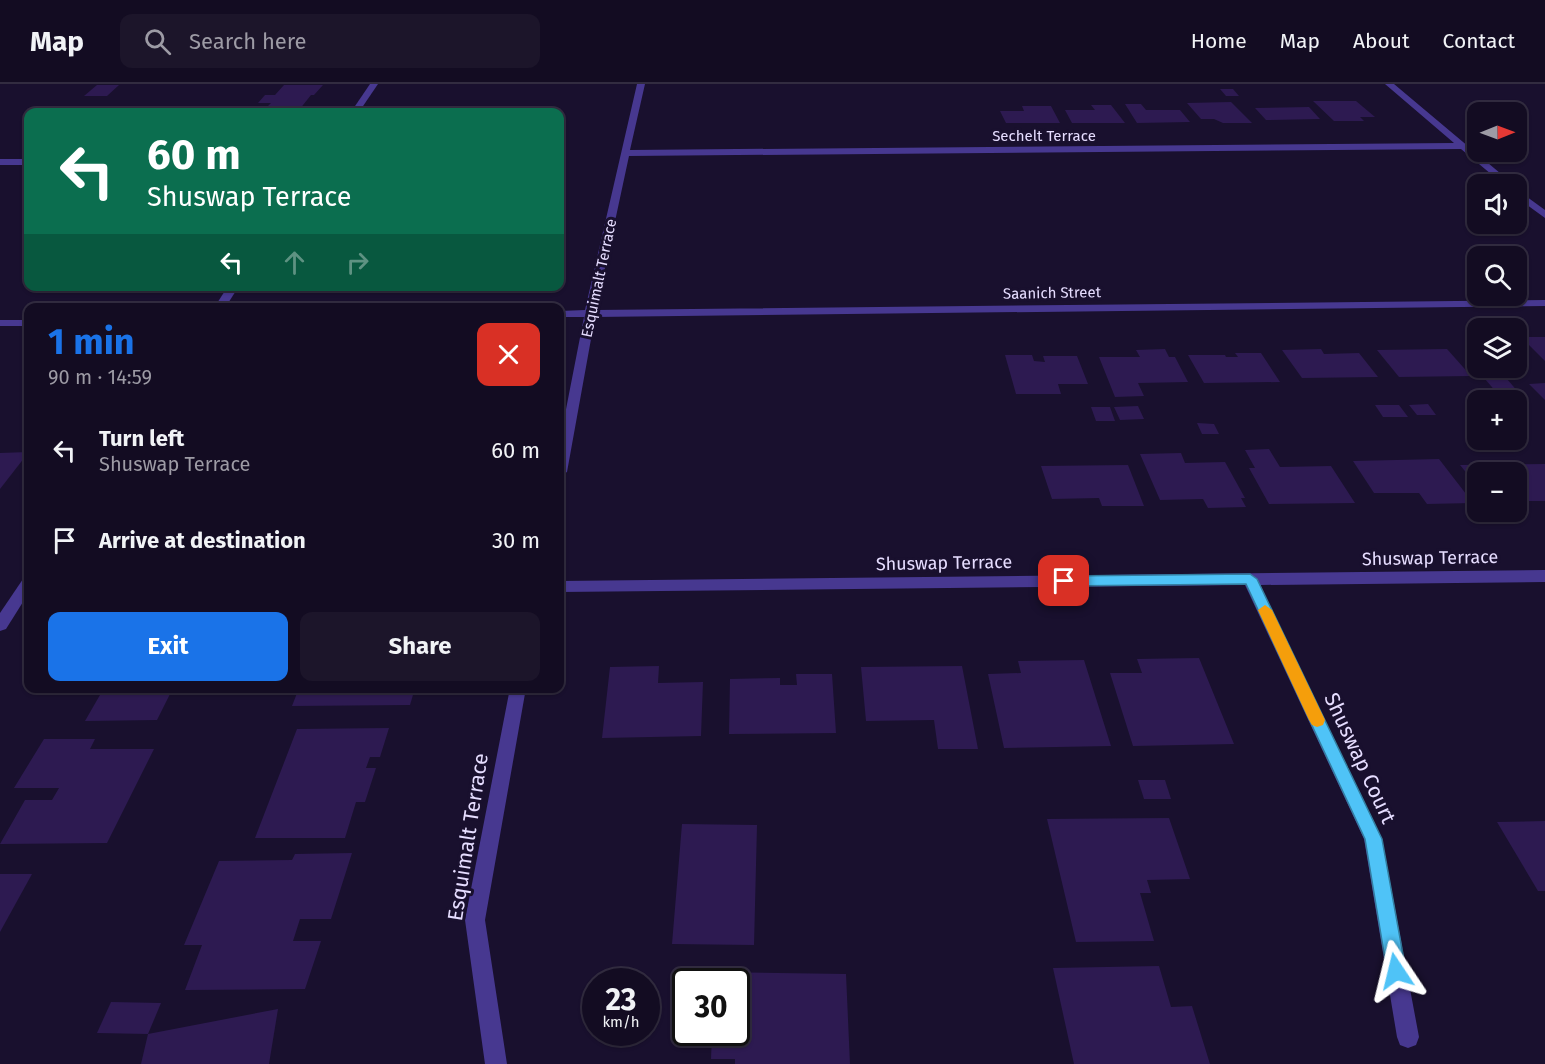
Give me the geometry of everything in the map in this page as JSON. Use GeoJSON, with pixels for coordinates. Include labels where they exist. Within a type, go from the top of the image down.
{"type":"FeatureCollection","features":[{"type":"Feature","properties":{"kind":"street"},"geometry":{"type":"LineString","coordinates":[[358,108],[374,84]]}},
{"type":"Feature","properties":{"kind":"street","name":"Esquimalt Terrace"},"geometry":{"type":"LineString","coordinates":[[564,451],[591,312],[641,84]]}},
{"type":"Feature","properties":{"kind":"street"},"geometry":{"type":"LineString","coordinates":[[1389,84],[1496,174]]}},
{"type":"Feature","properties":{"kind":"street","name":"Sechelt Terrace"},"geometry":{"type":"LineString","coordinates":[[627,153],[1461,146]]}},
{"type":"Feature","properties":{"kind":"street"},"geometry":{"type":"LineString","coordinates":[[0,162],[24,162]]}},
{"type":"Feature","properties":{"kind":"street"},"geometry":{"type":"LineString","coordinates":[[1527,201],[1545,215]]}},
{"type":"Feature","properties":{"kind":"street","name":"Saanich Street"},"geometry":{"type":"LineString","coordinates":[[564,314],[1545,303]]}},
{"type":"Feature","properties":{"kind":"street"},"geometry":{"type":"LineString","coordinates":[[0,323],[24,323]]}},
{"type":"Feature","properties":{"kind":"street","name":"Shuswap Terrace"},"geometry":{"type":"LineString","coordinates":[[564,587],[1545,576]]}},
{"type":"Feature","properties":{"kind":"street","name":"Shuswap Court"},"geometry":{"type":"LineString","coordinates":[[1250,579],[1373,839],[1408,1037]]}},
{"type":"Feature","properties":{"kind":"street"},"geometry":{"type":"LineString","coordinates":[[0,624],[24,589]]}},
{"type":"Feature","properties":{"kind":"street","name":"Esquimalt Terrace"},"geometry":{"type":"LineString","coordinates":[[496,1064],[475,920],[517,693]]}},
{"type":"Feature","properties":{"kind":"building"},"geometry":{"type":"Polygon","coordinates":[[[97,85],[119,85],[107,96],[84,96],[97,85]]]}},
{"type":"Feature","properties":{"kind":"building"},"geometry":{"type":"Polygon","coordinates":[[[284,85],[323,85],[301,108],[266,108],[271,103],[258,103],[265,95],[275,95],[284,85]]]}},
{"type":"Feature","properties":{"kind":"building"},"geometry":{"type":"Polygon","coordinates":[[[1220,89],[1233,89],[1239,96],[1226,96],[1220,89]]]}},
{"type":"Feature","properties":{"kind":"building"},"geometry":{"type":"Polygon","coordinates":[[[1313,101],[1356,101],[1375,117],[1360,117],[1364,121],[1334,121],[1313,101]]]}},
{"type":"Feature","properties":{"kind":"building"},"geometry":{"type":"Polygon","coordinates":[[[1231,102],[1252,123],[1223,123],[1214,119],[1201,119],[1187,103],[1231,102]]]}},
{"type":"Feature","properties":{"kind":"building"},"geometry":{"type":"Polygon","coordinates":[[[1125,104],[1141,104],[1146,110],[1180,110],[1190,122],[1137,123],[1125,104]]]}},
{"type":"Feature","properties":{"kind":"building"},"geometry":{"type":"Polygon","coordinates":[[[1091,105],[1111,105],[1125,123],[1072,123],[1065,110],[1095,110],[1091,105]]]}},
{"type":"Feature","properties":{"kind":"building"},"geometry":{"type":"Polygon","coordinates":[[[1022,106],[1051,106],[1060,123],[1006,123],[1000,111],[1024,111],[1022,106]]]}},
{"type":"Feature","properties":{"kind":"building"},"geometry":{"type":"Polygon","coordinates":[[[1309,107],[1320,119],[1266,120],[1255,108],[1309,107]]]}},
{"type":"Feature","properties":{"kind":"building"},"geometry":{"type":"Polygon","coordinates":[[[1527,337],[1545,337],[1545,361],[1527,343],[1527,337]]]}},
{"type":"Feature","properties":{"kind":"building"},"geometry":{"type":"Polygon","coordinates":[[[1165,349],[1169,357],[1175,357],[1188,382],[1138,383],[1144,396],[1115,397],[1099,357],[1140,357],[1136,350],[1165,349]]]}},
{"type":"Feature","properties":{"kind":"building"},"geometry":{"type":"Polygon","coordinates":[[[1321,349],[1324,354],[1359,353],[1378,377],[1302,378],[1282,350],[1321,349]]]}},
{"type":"Feature","properties":{"kind":"building"},"geometry":{"type":"Polygon","coordinates":[[[1447,349],[1467,372],[1467,376],[1399,377],[1377,350],[1447,349]]]}},
{"type":"Feature","properties":{"kind":"building"},"geometry":{"type":"Polygon","coordinates":[[[1235,353],[1261,353],[1280,382],[1204,383],[1188,355],[1238,357],[1235,353]]]}},
{"type":"Feature","properties":{"kind":"building"},"geometry":{"type":"Polygon","coordinates":[[[1005,355],[1032,355],[1034,361],[1045,362],[1043,356],[1077,356],[1088,384],[1058,384],[1061,394],[1016,394],[1005,355]]]}},
{"type":"Feature","properties":{"kind":"building"},"geometry":{"type":"Polygon","coordinates":[[[1485,379],[1507,379],[1516,390],[1494,390],[1485,379]]]}},
{"type":"Feature","properties":{"kind":"building"},"geometry":{"type":"Polygon","coordinates":[[[1545,383],[1545,400],[1529,384],[1545,383]]]}},
{"type":"Feature","properties":{"kind":"building"},"geometry":{"type":"Polygon","coordinates":[[[1428,404],[1436,415],[1417,415],[1409,405],[1428,404]]]}},
{"type":"Feature","properties":{"kind":"building"},"geometry":{"type":"Polygon","coordinates":[[[1375,405],[1399,405],[1408,417],[1383,417],[1375,405]]]}},
{"type":"Feature","properties":{"kind":"building"},"geometry":{"type":"Polygon","coordinates":[[[1138,406],[1144,419],[1120,420],[1114,407],[1138,406]]]}},
{"type":"Feature","properties":{"kind":"building"},"geometry":{"type":"Polygon","coordinates":[[[1091,407],[1110,407],[1115,421],[1096,421],[1091,407]]]}},
{"type":"Feature","properties":{"kind":"building"},"geometry":{"type":"Polygon","coordinates":[[[1197,423],[1214,424],[1219,434],[1202,434],[1197,423]]]}},
{"type":"Feature","properties":{"kind":"building"},"geometry":{"type":"Polygon","coordinates":[[[1269,449],[1280,467],[1331,466],[1355,503],[1269,504],[1249,468],[1255,468],[1245,450],[1269,449]]]}},
{"type":"Feature","properties":{"kind":"building"},"geometry":{"type":"Polygon","coordinates":[[[24,452],[24,458],[0,489],[0,453],[24,452]]]}},
{"type":"Feature","properties":{"kind":"building"},"geometry":{"type":"Polygon","coordinates":[[[1181,453],[1185,463],[1225,462],[1245,498],[1241,498],[1246,507],[1208,508],[1203,499],[1160,500],[1140,454],[1181,453]]]}},
{"type":"Feature","properties":{"kind":"building"},"geometry":{"type":"Polygon","coordinates":[[[1439,459],[1467,495],[1467,503],[1427,504],[1419,493],[1374,493],[1353,461],[1439,459]]]}},
{"type":"Feature","properties":{"kind":"building"},"geometry":{"type":"Polygon","coordinates":[[[1527,464],[1545,464],[1545,501],[1527,501],[1527,464]]]}},
{"type":"Feature","properties":{"kind":"building"},"geometry":{"type":"Polygon","coordinates":[[[1128,465],[1144,506],[1102,506],[1099,498],[1052,499],[1041,466],[1128,465]]]}},
{"type":"Feature","properties":{"kind":"building"},"geometry":{"type":"Polygon","coordinates":[[[1460,465],[1467,465],[1467,474],[1460,465]]]}},
{"type":"Feature","properties":{"kind":"building"},"geometry":{"type":"Polygon","coordinates":[[[1199,658],[1234,744],[1133,746],[1110,673],[1142,673],[1137,659],[1199,658]]]}},
{"type":"Feature","properties":{"kind":"building"},"geometry":{"type":"Polygon","coordinates":[[[1084,660],[1111,746],[1004,748],[988,674],[1021,673],[1018,661],[1084,660]]]}},
{"type":"Feature","properties":{"kind":"building"},"geometry":{"type":"Polygon","coordinates":[[[659,666],[658,683],[703,682],[701,736],[602,738],[610,667],[659,666]]]}},
{"type":"Feature","properties":{"kind":"building"},"geometry":{"type":"Polygon","coordinates":[[[962,666],[978,749],[938,749],[934,720],[866,721],[861,667],[962,666]]]}},
{"type":"Feature","properties":{"kind":"building"},"geometry":{"type":"Polygon","coordinates":[[[796,674],[832,674],[836,733],[729,734],[730,679],[780,678],[780,685],[797,685],[796,674]]]}},
{"type":"Feature","properties":{"kind":"building"},"geometry":{"type":"Polygon","coordinates":[[[101,693],[170,693],[157,720],[85,721],[101,693]]]}},
{"type":"Feature","properties":{"kind":"building"},"geometry":{"type":"Polygon","coordinates":[[[297,693],[414,693],[410,705],[292,706],[297,693]]]}},
{"type":"Feature","properties":{"kind":"building"},"geometry":{"type":"Polygon","coordinates":[[[389,728],[380,757],[370,757],[366,768],[376,768],[365,802],[356,802],[345,838],[255,838],[297,729],[389,728]]]}},
{"type":"Feature","properties":{"kind":"building"},"geometry":{"type":"Polygon","coordinates":[[[44,739],[95,739],[90,749],[154,749],[107,843],[0,844],[25,800],[52,800],[59,788],[14,788],[44,739]]]}},
{"type":"Feature","properties":{"kind":"building"},"geometry":{"type":"Polygon","coordinates":[[[1138,780],[1165,780],[1171,799],[1144,799],[1138,780]]]}},
{"type":"Feature","properties":{"kind":"building"},"geometry":{"type":"Polygon","coordinates":[[[1169,818],[1190,879],[1147,880],[1151,893],[1140,893],[1154,941],[1076,942],[1047,819],[1169,818]]]}},
{"type":"Feature","properties":{"kind":"building"},"geometry":{"type":"Polygon","coordinates":[[[1545,821],[1545,891],[1538,891],[1497,822],[1545,821]]]}},
{"type":"Feature","properties":{"kind":"building"},"geometry":{"type":"Polygon","coordinates":[[[682,824],[757,825],[754,945],[672,944],[682,824]]]}},
{"type":"Feature","properties":{"kind":"building"},"geometry":{"type":"Polygon","coordinates":[[[352,853],[331,919],[300,919],[293,941],[321,941],[305,989],[185,990],[202,945],[184,945],[219,861],[292,860],[295,854],[352,853]]]}},
{"type":"Feature","properties":{"kind":"building"},"geometry":{"type":"Polygon","coordinates":[[[0,874],[32,874],[0,932],[0,874]]]}},
{"type":"Feature","properties":{"kind":"building"},"geometry":{"type":"Polygon","coordinates":[[[1159,966],[1171,1007],[1192,1006],[1210,1064],[1074,1064],[1053,968],[1159,966]]]}},
{"type":"Feature","properties":{"kind":"building"},"geometry":{"type":"Polygon","coordinates":[[[750,973],[846,974],[850,1064],[735,1064],[735,1059],[711,1059],[711,1046],[750,1046],[750,973]]]}},
{"type":"Feature","properties":{"kind":"building"},"geometry":{"type":"Polygon","coordinates":[[[111,1002],[161,1003],[148,1034],[97,1033],[111,1002]]]}},
{"type":"Feature","properties":{"kind":"building"},"geometry":{"type":"Polygon","coordinates":[[[278,1009],[269,1064],[141,1064],[148,1034],[278,1009]]]}},
{"type":"Feature","properties":{"kind":"slow traffic"},"geometry":{"type":"LineString","coordinates":[[1265,610],[1317,720]]}},
{"type":"Feature","properties":{"kind":"route"},"geometry":{"type":"LineString","coordinates":[[1064,581],[1250,579],[1373,839],[1396,971]]}}]}
